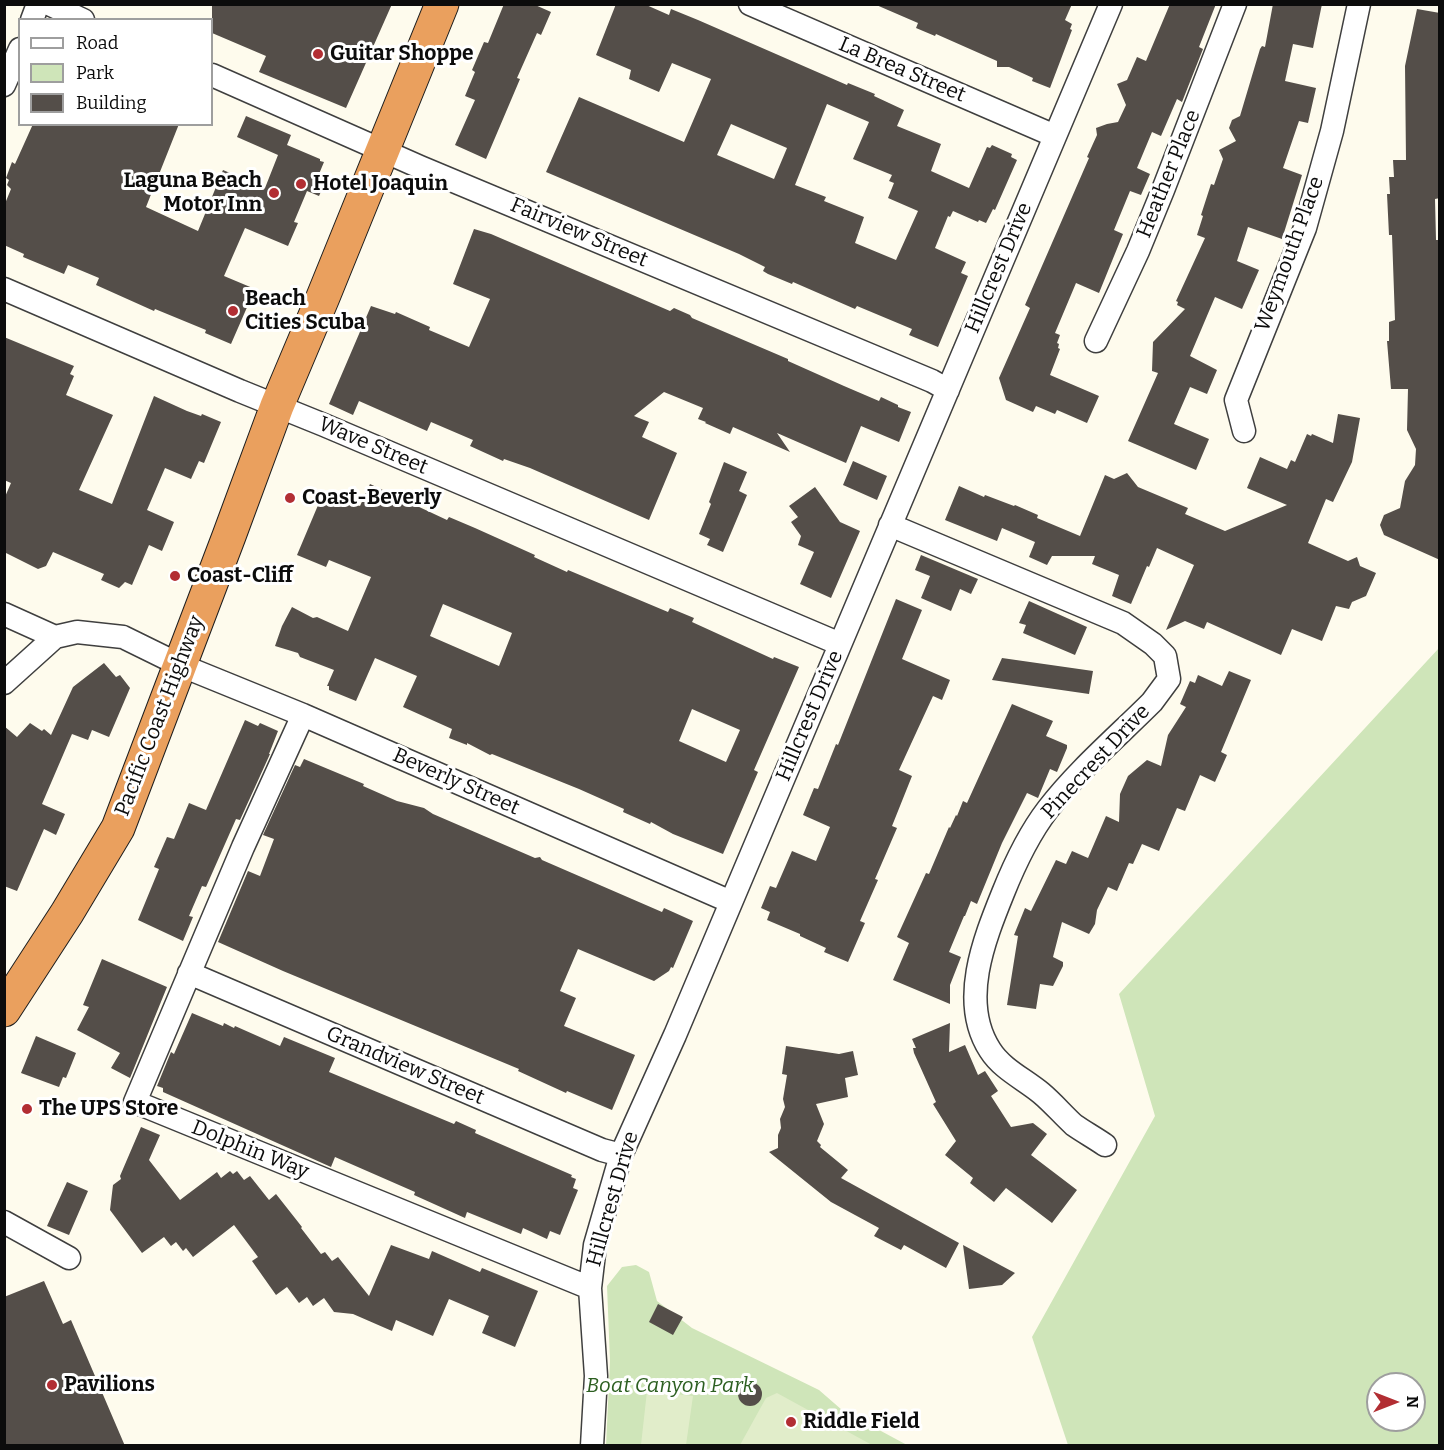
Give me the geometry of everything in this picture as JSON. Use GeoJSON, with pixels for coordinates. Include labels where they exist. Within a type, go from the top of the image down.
{"type":"FeatureCollection","features":[{"type":"Feature","properties":{"kind":"highway","name":"Pacific Coast Highway"},"geometry":{"type":"LineString","coordinates":[[4,1010],[67,913],[118,828],[277,406],[442,4]]}},
{"type":"Feature","properties":{"kind":"street"},"geometry":{"type":"LineString","coordinates":[[49,4],[79,18]]}},
{"type":"Feature","properties":{"kind":"street","name":"La Brea Street"},"geometry":{"type":"LineString","coordinates":[[750,4],[1055,136]]}},
{"type":"Feature","properties":{"kind":"street","name":"Hillcrest Drive"},"geometry":{"type":"LineString","coordinates":[[592,1446],[596,1376],[590,1288],[595,1245],[621,1155],[731,902],[1111,4]]}},
{"type":"Feature","properties":{"kind":"street","name":"Heather Place"},"geometry":{"type":"LineString","coordinates":[[1096,341],[1138,251],[1235,4]]}},
{"type":"Feature","properties":{"kind":"street","name":"Weymouth Place"},"geometry":{"type":"LineString","coordinates":[[1244,431],[1236,400],[1305,228],[1332,130],[1359,4]]}},
{"type":"Feature","properties":{"kind":"street"},"geometry":{"type":"LineString","coordinates":[[4,85],[18,54]]}},
{"type":"Feature","properties":{"kind":"street","name":"Fairview Street"},"geometry":{"type":"LineString","coordinates":[[213,75],[383,150],[932,381],[948,390]]}},
{"type":"Feature","properties":{"kind":"street","name":"Wave Street"},"geometry":{"type":"LineString","coordinates":[[4,289],[840,644]]}},
{"type":"Feature","properties":{"kind":"street","name":"Pinecrest Drive"},"geometry":{"type":"LineString","coordinates":[[890,525],[1123,623],[1154,644],[1165,656],[1169,679],[1161,691],[1070,783],[1028,838],[993,916],[977,970],[978,1022],[990,1050],[998,1060],[1041,1093],[1075,1125],[1105,1145]]}},
{"type":"Feature","properties":{"kind":"street"},"geometry":{"type":"LineString","coordinates":[[4,614],[55,637],[4,683]]}},
{"type":"Feature","properties":{"kind":"street","name":"Beverly Street"},"geometry":{"type":"LineString","coordinates":[[55,637],[77,632],[123,637],[180,665],[303,715],[731,902]]}},
{"type":"Feature","properties":{"kind":"street","name":"Dolphin Way"},"geometry":{"type":"LineString","coordinates":[[303,715],[189,973],[135,1102],[590,1288]]}},
{"type":"Feature","properties":{"kind":"street","name":"Grandview Street"},"geometry":{"type":"LineString","coordinates":[[189,973],[602,1150],[621,1155]]}},
{"type":"Feature","properties":{"kind":"street"},"geometry":{"type":"LineString","coordinates":[[4,1222],[69,1258]]}},
{"type":"Feature","properties":{"kind":"green space"},"geometry":{"type":"Polygon","coordinates":[[[1439,648],[1439,1445],[1068,1445],[1032,1337],[1155,1116],[1119,994],[1439,648]]]}},
{"type":"Feature","properties":{"kind":"green space","name":"Boat Canyon Park"},"geometry":{"type":"Polygon","coordinates":[[[636,1265],[649,1272],[657,1301],[692,1328],[819,1390],[842,1410],[907,1445],[606,1446],[610,1361],[607,1286],[622,1267],[636,1265]]]}},
{"type":"Feature","properties":{"kind":"green space"},"geometry":{"type":"Polygon","coordinates":[[[647,1391],[693,1396],[686,1445],[641,1445],[647,1391]]]}},
{"type":"Feature","properties":{"kind":"green space","name":"Riddle Field"},"geometry":{"type":"Polygon","coordinates":[[[777,1393],[872,1445],[740,1445],[766,1398],[777,1393]]]}},
{"type":"Feature","properties":{"kind":"building","name":"Guitar Shoppe"},"geometry":{"type":"Polygon","coordinates":[[[212,4],[392,4],[346,108],[259,72],[266,56],[213,33],[212,4]]]}},
{"type":"Feature","properties":{"kind":"building"},"geometry":{"type":"Polygon","coordinates":[[[504,4],[533,4],[551,12],[541,35],[537,33],[517,78],[520,79],[486,159],[455,145],[475,100],[465,96],[475,72],[472,70],[484,42],[488,43],[504,4]]]}},
{"type":"Feature","properties":{"kind":"building"},"geometry":{"type":"Polygon","coordinates":[[[616,4],[644,4],[669,15],[671,9],[847,85],[848,83],[875,94],[874,96],[904,110],[897,126],[941,144],[931,171],[969,188],[987,147],[990,148],[992,145],[1012,154],[1011,157],[1017,160],[995,210],[993,209],[986,223],[953,211],[950,217],[948,216],[935,248],[966,262],[961,273],[968,276],[938,347],[909,335],[912,329],[857,306],[855,309],[793,282],[792,284],[768,274],[763,271],[765,267],[739,254],[546,172],[579,97],[684,142],[711,79],[672,63],[659,92],[629,79],[631,70],[596,55],[616,4]],[[827,104],[795,185],[826,197],[824,201],[864,217],[855,243],[896,260],[918,211],[888,198],[894,183],[889,181],[892,175],[853,159],[869,122],[827,104]],[[731,124],[717,155],[774,179],[787,148],[731,124]]]}},
{"type":"Feature","properties":{"kind":"building"},"geometry":{"type":"Polygon","coordinates":[[[874,4],[1072,4],[1065,20],[1072,24],[1070,29],[1072,30],[1050,88],[1032,81],[1033,78],[1009,67],[997,67],[997,61],[936,34],[935,36],[916,28],[918,23],[874,4]]]}},
{"type":"Feature","properties":{"kind":"building"},"geometry":{"type":"Polygon","coordinates":[[[1170,4],[1216,4],[1199,47],[1203,49],[1182,102],[1177,99],[1161,136],[1152,132],[1137,168],[1150,174],[1141,195],[1130,191],[1114,230],[1123,234],[1099,293],[1076,283],[1055,333],[1060,335],[1057,343],[1060,349],[1050,375],[1099,396],[1087,423],[1057,410],[1055,414],[1036,406],[1033,412],[1006,400],[999,378],[1030,308],[1025,305],[1089,158],[1087,157],[1097,135],[1096,128],[1118,122],[1126,105],[1117,84],[1127,80],[1137,57],[1146,61],[1170,4]]]}},
{"type":"Feature","properties":{"kind":"building"},"geometry":{"type":"Polygon","coordinates":[[[1273,4],[1322,4],[1313,48],[1293,44],[1285,81],[1316,88],[1308,123],[1299,121],[1283,168],[1302,175],[1282,239],[1248,227],[1237,261],[1259,270],[1242,309],[1215,297],[1190,356],[1217,370],[1207,394],[1190,387],[1174,424],[1209,439],[1196,470],[1128,441],[1158,373],[1152,371],[1153,342],[1185,309],[1177,305],[1176,301],[1205,238],[1197,235],[1211,184],[1214,185],[1223,159],[1219,150],[1236,141],[1229,128],[1232,120],[1240,116],[1260,49],[1262,46],[1265,47],[1273,4]]]}},
{"type":"Feature","properties":{"kind":"building"},"geometry":{"type":"Polygon","coordinates":[[[1417,9],[1440,13],[1440,198],[1435,199],[1436,240],[1440,240],[1440,560],[1384,535],[1380,525],[1384,515],[1400,508],[1405,481],[1415,465],[1416,449],[1407,430],[1408,389],[1391,389],[1387,341],[1389,341],[1389,322],[1395,320],[1392,235],[1389,235],[1387,194],[1390,194],[1389,177],[1394,177],[1393,160],[1406,160],[1405,66],[1417,9]]]}},
{"type":"Feature","properties":{"kind":"building"},"geometry":{"type":"Polygon","coordinates":[[[246,116],[291,135],[287,145],[324,162],[319,174],[327,178],[319,196],[307,191],[294,222],[298,223],[288,246],[245,228],[224,276],[255,289],[231,344],[205,333],[206,330],[155,309],[154,311],[96,285],[99,278],[68,265],[64,274],[23,257],[24,254],[4,245],[4,206],[11,189],[7,185],[9,180],[6,178],[12,162],[15,164],[32,126],[178,126],[146,207],[198,231],[223,170],[265,188],[278,155],[237,137],[246,116]]]}},
{"type":"Feature","properties":{"kind":"building"},"geometry":{"type":"Polygon","coordinates":[[[474,229],[491,234],[670,311],[674,308],[844,386],[879,401],[881,397],[898,405],[911,412],[899,442],[861,426],[846,463],[777,433],[790,452],[733,427],[730,434],[705,423],[698,419],[703,408],[664,392],[634,416],[649,422],[642,437],[677,453],[649,520],[530,468],[504,459],[503,461],[470,446],[473,440],[431,422],[427,431],[359,401],[353,415],[329,404],[371,306],[395,314],[396,312],[430,327],[429,330],[469,347],[490,299],[453,284],[474,229]]]}},
{"type":"Feature","properties":{"kind":"building"},"geometry":{"type":"Polygon","coordinates":[[[4,337],[74,366],[70,374],[74,376],[66,395],[113,415],[79,490],[112,504],[154,396],[187,411],[221,422],[204,463],[199,461],[191,479],[165,468],[147,510],[174,522],[162,551],[149,545],[132,585],[125,582],[119,588],[101,580],[104,574],[53,552],[46,566],[38,569],[4,552],[4,499],[11,483],[4,480],[4,337]]]}},
{"type":"Feature","properties":{"kind":"building"},"geometry":{"type":"Polygon","coordinates":[[[1338,414],[1360,418],[1352,462],[1333,502],[1326,499],[1308,543],[1348,561],[1357,557],[1360,566],[1376,573],[1366,596],[1352,602],[1349,609],[1336,606],[1322,641],[1292,629],[1281,655],[1207,622],[1204,629],[1185,621],[1166,630],[1194,565],[1157,548],[1131,604],[1112,596],[1119,575],[1092,564],[1095,556],[1052,556],[1047,565],[1029,557],[1035,542],[1002,528],[997,541],[945,520],[959,486],[984,497],[985,495],[1015,505],[1038,515],[1037,518],[1080,536],[1105,475],[1114,479],[1127,473],[1138,487],[1188,508],[1185,514],[1225,531],[1287,505],[1247,488],[1260,457],[1287,469],[1291,460],[1295,462],[1307,434],[1333,443],[1338,414]]]}},
{"type":"Feature","properties":{"kind":"building"},"geometry":{"type":"Polygon","coordinates":[[[853,461],[887,476],[877,500],[843,485],[853,461]]]}},
{"type":"Feature","properties":{"kind":"building"},"geometry":{"type":"Polygon","coordinates":[[[724,462],[747,472],[739,491],[747,495],[723,552],[707,545],[710,539],[699,534],[724,462]]]}},
{"type":"Feature","properties":{"kind":"building"},"geometry":{"type":"Polygon","coordinates":[[[370,484],[447,520],[449,517],[475,528],[567,572],[568,570],[668,612],[670,608],[694,618],[692,622],[773,659],[774,657],[799,667],[754,770],[758,772],[723,854],[623,812],[624,809],[579,789],[490,755],[467,743],[467,745],[449,738],[452,729],[403,707],[417,676],[375,658],[356,701],[329,690],[327,686],[334,670],[300,657],[298,653],[275,646],[292,607],[313,618],[317,617],[348,631],[371,577],[329,560],[326,567],[297,555],[324,491],[360,506],[370,484]],[[443,604],[430,636],[499,666],[512,633],[443,604]],[[692,709],[679,741],[726,762],[740,730],[692,709]]]}},
{"type":"Feature","properties":{"kind":"building"},"geometry":{"type":"Polygon","coordinates":[[[815,487],[840,522],[860,531],[831,598],[800,584],[814,552],[798,545],[801,536],[791,522],[798,517],[789,506],[815,487]]]}},
{"type":"Feature","properties":{"kind":"building"},"geometry":{"type":"Polygon","coordinates":[[[921,555],[978,579],[971,594],[960,589],[951,611],[921,598],[930,576],[915,570],[921,555]]]}},
{"type":"Feature","properties":{"kind":"building"},"geometry":{"type":"Polygon","coordinates":[[[896,599],[922,610],[902,659],[950,680],[942,700],[933,696],[899,770],[912,776],[892,826],[897,828],[860,921],[865,923],[848,962],[824,952],[826,948],[800,934],[767,920],[770,912],[761,908],[770,886],[776,888],[792,851],[816,861],[830,827],[803,815],[814,788],[818,789],[836,744],[838,745],[896,599]]]}},
{"type":"Feature","properties":{"kind":"building"},"geometry":{"type":"Polygon","coordinates":[[[1029,601],[1087,627],[1075,655],[1023,633],[1026,625],[1019,623],[1029,601]]]}},
{"type":"Feature","properties":{"kind":"building"},"geometry":{"type":"Polygon","coordinates":[[[1002,658],[1093,671],[1089,694],[992,680],[1002,658]]]}},
{"type":"Feature","properties":{"kind":"building"},"geometry":{"type":"Polygon","coordinates":[[[104,663],[116,677],[120,675],[130,688],[109,737],[92,730],[88,740],[72,734],[42,804],[65,814],[56,835],[44,829],[17,891],[4,886],[4,726],[17,737],[30,723],[51,735],[73,687],[104,663]]]}},
{"type":"Feature","properties":{"kind":"building"},"geometry":{"type":"Polygon","coordinates":[[[1229,671],[1251,680],[1221,752],[1227,755],[1215,782],[1200,775],[1185,811],[1177,808],[1159,851],[1142,844],[1133,864],[1129,863],[1117,891],[1108,887],[1097,910],[1095,924],[1089,934],[1062,922],[1053,957],[1063,962],[1063,966],[1053,986],[1040,984],[1036,1009],[1007,1005],[1018,936],[1014,935],[1025,908],[1031,911],[1056,860],[1066,864],[1072,851],[1088,858],[1106,816],[1119,822],[1120,794],[1128,776],[1147,760],[1161,766],[1168,735],[1186,707],[1180,704],[1190,681],[1195,683],[1198,675],[1222,686],[1229,671]]]}},
{"type":"Feature","properties":{"kind":"building"},"geometry":{"type":"Polygon","coordinates":[[[1012,704],[1053,721],[1046,736],[1067,745],[1067,748],[1057,772],[1050,769],[1038,798],[1027,793],[1002,843],[977,904],[971,901],[964,916],[949,952],[961,957],[950,985],[950,1004],[893,980],[909,943],[897,937],[926,873],[929,874],[949,827],[957,816],[963,801],[967,803],[1012,704]]]}},
{"type":"Feature","properties":{"kind":"building"},"geometry":{"type":"Polygon","coordinates":[[[245,720],[258,726],[260,723],[278,731],[240,820],[236,819],[206,887],[202,886],[189,916],[193,917],[183,941],[138,920],[159,869],[154,867],[167,837],[174,839],[189,803],[206,810],[245,720]]]}},
{"type":"Feature","properties":{"kind":"building"},"geometry":{"type":"Polygon","coordinates":[[[304,759],[364,784],[363,786],[397,801],[424,808],[535,858],[540,857],[542,860],[662,912],[664,908],[693,921],[673,968],[671,967],[669,971],[654,981],[578,949],[560,991],[576,998],[564,1026],[635,1055],[612,1110],[567,1091],[566,1093],[518,1071],[519,1069],[218,942],[248,871],[260,876],[274,839],[263,835],[295,765],[300,767],[304,759]]]}},
{"type":"Feature","properties":{"kind":"building"},"geometry":{"type":"Polygon","coordinates":[[[102,959],[167,987],[130,1078],[111,1068],[120,1053],[77,1030],[89,1007],[83,1005],[102,959]]]}},
{"type":"Feature","properties":{"kind":"building"},"geometry":{"type":"Polygon","coordinates":[[[192,1013],[223,1026],[224,1023],[234,1028],[235,1026],[280,1046],[284,1037],[335,1058],[329,1072],[454,1124],[456,1121],[476,1130],[475,1133],[572,1175],[571,1177],[576,1179],[573,1188],[578,1190],[560,1235],[550,1231],[547,1239],[523,1228],[521,1234],[467,1212],[465,1218],[414,1195],[415,1192],[335,1157],[331,1167],[163,1092],[163,1088],[157,1086],[171,1052],[174,1054],[192,1013]]]}},
{"type":"Feature","properties":{"kind":"building"},"geometry":{"type":"Polygon","coordinates":[[[950,1023],[949,1052],[965,1045],[978,1075],[985,1071],[998,1091],[991,1096],[1011,1127],[1033,1123],[1047,1134],[1031,1155],[1077,1190],[1052,1223],[1006,1188],[994,1202],[970,1183],[973,1178],[945,1155],[956,1141],[933,1104],[936,1102],[914,1053],[913,1048],[916,1048],[912,1039],[950,1023]]]}},
{"type":"Feature","properties":{"kind":"building"},"geometry":{"type":"Polygon","coordinates":[[[36,1036],[76,1053],[66,1078],[63,1077],[59,1087],[21,1073],[36,1036]]]}},
{"type":"Feature","properties":{"kind":"building"},"geometry":{"type":"Polygon","coordinates":[[[786,1046],[839,1054],[853,1051],[858,1075],[845,1078],[848,1097],[816,1104],[824,1124],[817,1141],[820,1147],[848,1170],[841,1178],[959,1243],[946,1268],[904,1245],[901,1250],[874,1236],[879,1228],[831,1202],[769,1152],[778,1148],[780,1119],[785,1107],[783,1099],[787,1075],[782,1074],[786,1046]]]}},
{"type":"Feature","properties":{"kind":"building"},"geometry":{"type":"Polygon","coordinates":[[[141,1127],[160,1135],[149,1160],[180,1200],[217,1172],[221,1178],[230,1171],[233,1174],[237,1171],[244,1180],[250,1176],[269,1200],[276,1194],[321,1254],[325,1252],[332,1261],[338,1257],[369,1296],[391,1245],[429,1259],[432,1251],[480,1272],[482,1268],[538,1291],[515,1347],[482,1333],[489,1316],[449,1299],[433,1336],[396,1320],[392,1331],[353,1314],[334,1312],[324,1298],[313,1306],[307,1297],[299,1303],[287,1287],[276,1295],[252,1261],[258,1257],[234,1225],[193,1257],[186,1248],[183,1251],[176,1242],[171,1246],[164,1237],[142,1253],[110,1210],[113,1185],[121,1179],[120,1176],[141,1127]]]}},
{"type":"Feature","properties":{"kind":"building"},"geometry":{"type":"Polygon","coordinates":[[[67,1182],[88,1191],[69,1235],[47,1226],[67,1182]]]}},
{"type":"Feature","properties":{"kind":"building"},"geometry":{"type":"Polygon","coordinates":[[[963,1245],[1015,1273],[1002,1285],[969,1289],[963,1245]]]}},
{"type":"Feature","properties":{"kind":"building","name":"Pavilions"},"geometry":{"type":"Polygon","coordinates":[[[44,1281],[63,1324],[71,1320],[125,1446],[4,1446],[4,1297],[44,1281]]]}},
{"type":"Feature","properties":{"kind":"building"},"geometry":{"type":"Polygon","coordinates":[[[658,1304],[683,1317],[673,1335],[649,1322],[658,1304]]]}},
{"type":"Feature","properties":{"kind":"building"},"geometry":{"type":"Polygon","coordinates":[[[750,1382],[759,1385],[762,1394],[759,1403],[750,1406],[741,1403],[738,1394],[741,1385],[750,1382]]]}},
{"type":"Feature","properties":{"kind":"place","name":"Guitar Shoppe"},"geometry":{"type":"Point","coordinates":[318,54]}},
{"type":"Feature","properties":{"kind":"place","name":"Hotel Joaquin"},"geometry":{"type":"Point","coordinates":[301,184]}},
{"type":"Feature","properties":{"kind":"place","name":"Laguna Beach Motor Inn"},"geometry":{"type":"Point","coordinates":[274,193]}},
{"type":"Feature","properties":{"kind":"place","name":"Beach Cities Scuba"},"geometry":{"type":"Point","coordinates":[233,311]}},
{"type":"Feature","properties":{"kind":"place","name":"Coast-Beverly"},"geometry":{"type":"Point","coordinates":[290,498]}},
{"type":"Feature","properties":{"kind":"place","name":"Coast-Cliff"},"geometry":{"type":"Point","coordinates":[175,576]}},
{"type":"Feature","properties":{"kind":"place","name":"The UPS Store"},"geometry":{"type":"Point","coordinates":[27,1109]}},
{"type":"Feature","properties":{"kind":"place","name":"Pavilions"},"geometry":{"type":"Point","coordinates":[52,1385]}},
{"type":"Feature","properties":{"kind":"place","name":"Riddle Field"},"geometry":{"type":"Point","coordinates":[791,1422]}}]}
